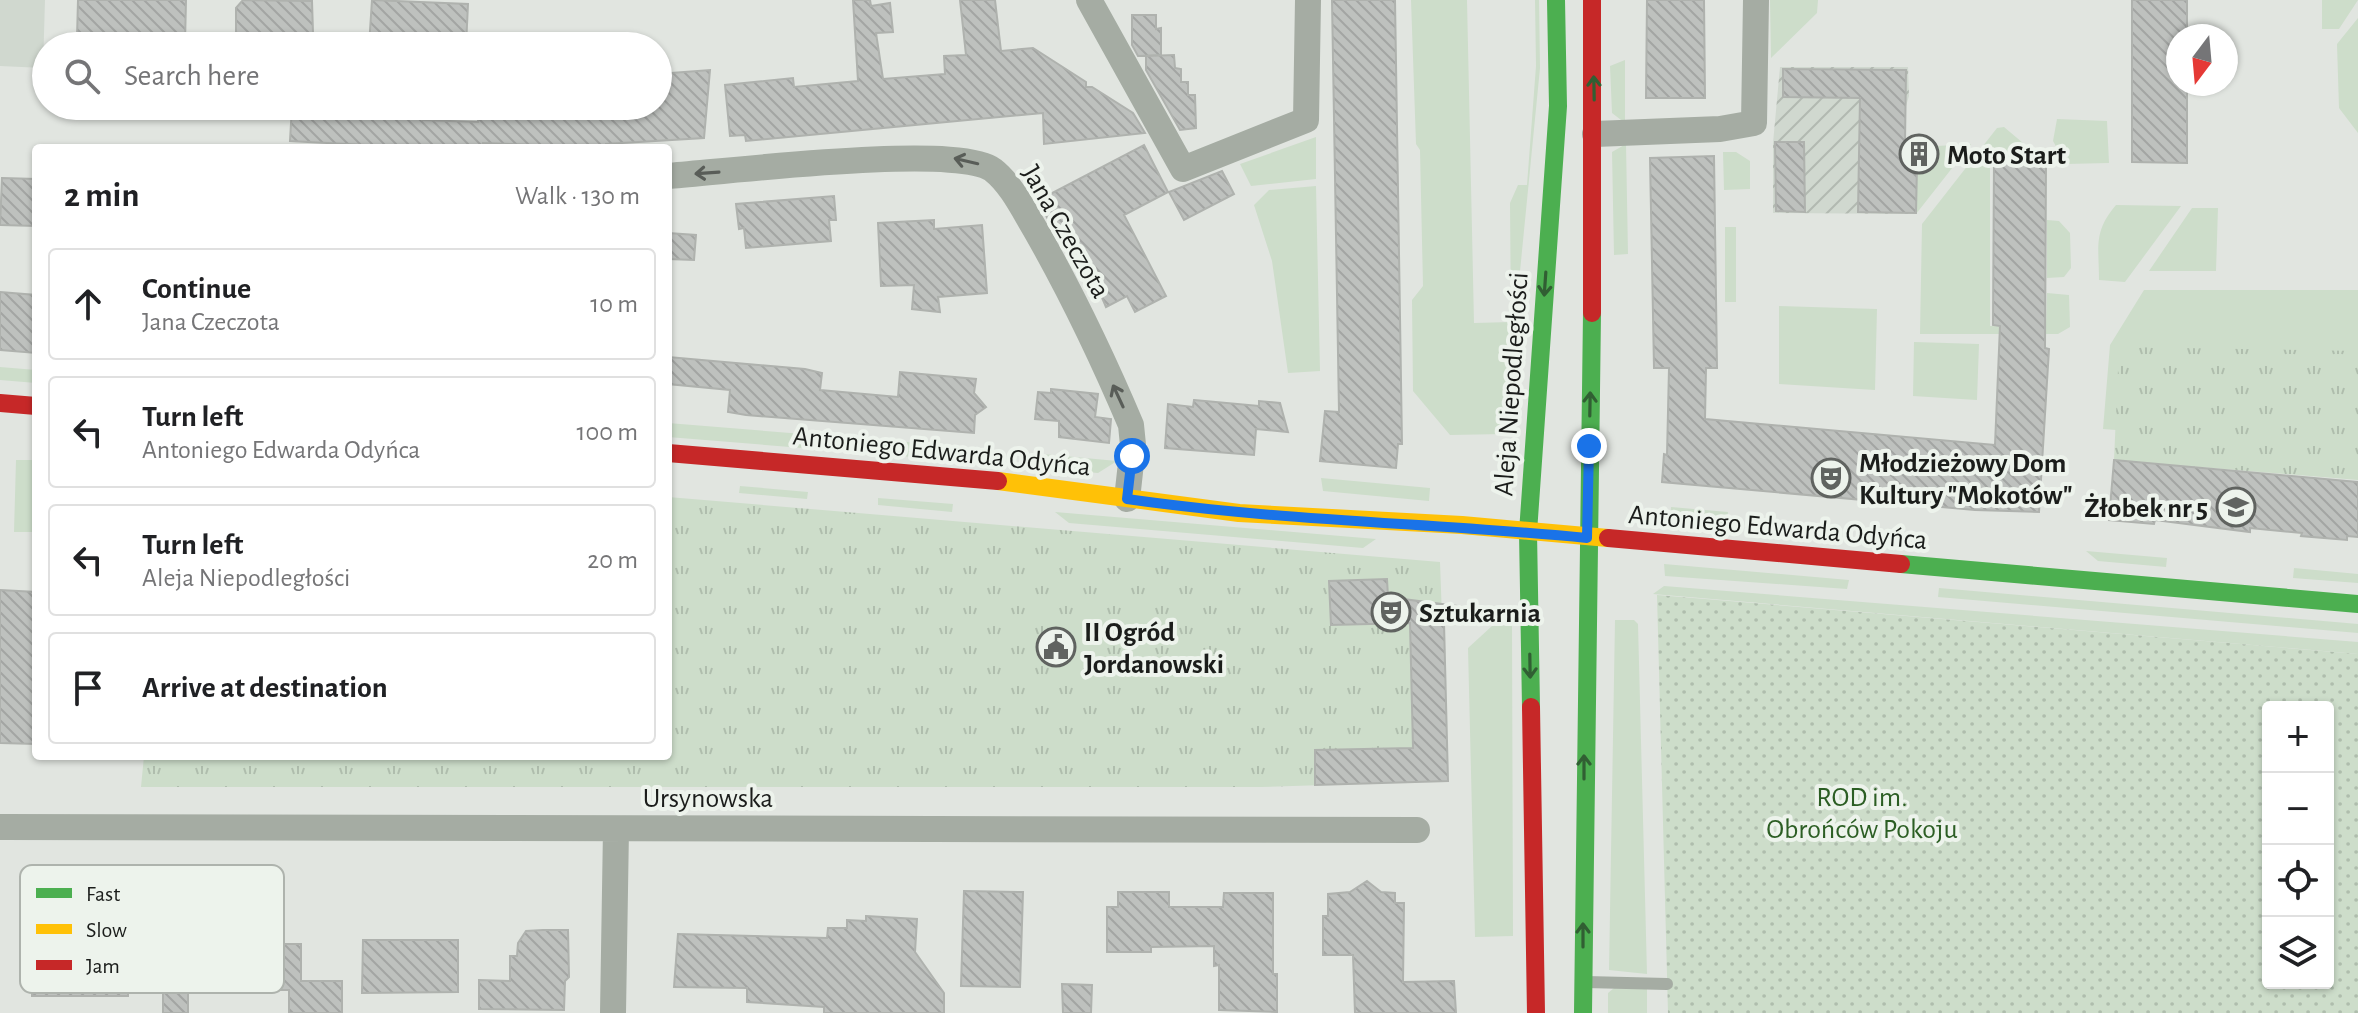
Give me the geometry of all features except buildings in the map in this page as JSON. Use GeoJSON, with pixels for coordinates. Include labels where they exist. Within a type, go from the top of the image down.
{"type":"FeatureCollection","features":[{"type":"Feature","properties":{"kind":"main road","name":"Aleja Niepodległości"},"geometry":{"type":"LineString","coordinates":[[1536,1013],[1528,532],[1558,106],[1556,0]]}},
{"type":"Feature","properties":{"kind":"main road"},"geometry":{"type":"LineString","coordinates":[[1583,1013],[1587,538],[1595,134],[1592,0]]}},
{"type":"Feature","properties":{"kind":"main road"},"geometry":{"type":"LineString","coordinates":[[0,403],[32,406]]}},
{"type":"Feature","properties":{"kind":"main road","name":"Antoniego Edwarda Odyńca"},"geometry":{"type":"LineString","coordinates":[[672,453],[1052,485],[1127,499],[1239,513],[1528,532],[2358,604]]}},
{"type":"Feature","properties":{"kind":"street"},"geometry":{"type":"LineString","coordinates":[[1089,0],[1183,169],[1306,120],[1308,0]]}},
{"type":"Feature","properties":{"kind":"street"},"geometry":{"type":"LineString","coordinates":[[1595,134],[1720,129],[1754,123],[1756,0]]}},
{"type":"Feature","properties":{"kind":"street","name":"Jana Czeczota"},"geometry":{"type":"LineString","coordinates":[[672,176],[903,159],[956,158],[992,168],[1017,199],[1052,260],[1131,425],[1133,445],[1127,499]]}},
{"type":"Feature","properties":{"kind":"street","name":"Ursynowska"},"geometry":{"type":"LineString","coordinates":[[0,827],[1417,830]]}},
{"type":"Feature","properties":{"kind":"street"},"geometry":{"type":"LineString","coordinates":[[613,1013],[616,829]]}},
{"type":"Feature","properties":{"kind":"lane"},"geometry":{"type":"LineString","coordinates":[[1583,982],[1667,984]]}},
{"type":"Feature","properties":{"kind":"shaded area"},"geometry":{"type":"Polygon","coordinates":[[[0,0],[45,0],[44,32],[32,32],[32,67],[0,66],[0,0]]]}},
{"type":"Feature","properties":{"kind":"shaded area"},"geometry":{"type":"Polygon","coordinates":[[[1780,67],[1908,67],[1909,96],[1896,140],[1898,199],[1917,199],[1916,214],[1773,213],[1773,143],[1780,67]]]}},
{"type":"Feature","properties":{"kind":"green space"},"geometry":{"type":"Polygon","coordinates":[[[1411,0],[1467,0],[1474,323],[1511,322],[1510,203],[1518,185],[1527,185],[1536,66],[1535,0],[1539,0],[1540,68],[1504,434],[1450,435],[1413,391],[1412,300],[1423,286],[1420,150],[1416,144],[1411,0]]]}},
{"type":"Feature","properties":{"kind":"green space"},"geometry":{"type":"Polygon","coordinates":[[[1770,0],[1818,0],[1817,13],[1771,58],[1770,0]]]}},
{"type":"Feature","properties":{"kind":"green space"},"geometry":{"type":"Polygon","coordinates":[[[2322,0],[2358,0],[2339,29],[2322,29],[2322,0]]]}},
{"type":"Feature","properties":{"kind":"green space"},"geometry":{"type":"Polygon","coordinates":[[[2358,18],[2358,133],[2339,108],[2337,44],[2358,18]]]}},
{"type":"Feature","properties":{"kind":"green space"},"geometry":{"type":"Polygon","coordinates":[[[1625,60],[1625,123],[1612,113],[1610,66],[1625,60]]]}},
{"type":"Feature","properties":{"kind":"green space"},"geometry":{"type":"Polygon","coordinates":[[[2057,119],[2107,121],[2109,163],[2066,164],[2053,141],[2057,119]]]}},
{"type":"Feature","properties":{"kind":"green space"},"geometry":{"type":"Polygon","coordinates":[[[2004,127],[2023,143],[2022,159],[1990,159],[1990,326],[2046,327],[2047,293],[2069,295],[2070,327],[2058,334],[1920,334],[1922,224],[1997,128],[2004,127]]]}},
{"type":"Feature","properties":{"kind":"green space"},"geometry":{"type":"Polygon","coordinates":[[[1316,137],[1316,179],[1251,186],[1240,164],[1316,137]]]}},
{"type":"Feature","properties":{"kind":"green space"},"geometry":{"type":"Polygon","coordinates":[[[1626,144],[1628,254],[1614,255],[1612,152],[1626,144]]]}},
{"type":"Feature","properties":{"kind":"green space"},"geometry":{"type":"Polygon","coordinates":[[[1971,144],[1916,214],[1917,199],[1897,199],[1905,166],[1933,167],[1937,146],[1971,144]]]}},
{"type":"Feature","properties":{"kind":"green space"},"geometry":{"type":"Polygon","coordinates":[[[1723,152],[1736,152],[1750,161],[1750,189],[1724,190],[1723,152]]]}},
{"type":"Feature","properties":{"kind":"green space"},"geometry":{"type":"Polygon","coordinates":[[[1316,186],[1320,371],[1288,373],[1272,261],[1254,205],[1269,190],[1316,186]]]}},
{"type":"Feature","properties":{"kind":"green space"},"geometry":{"type":"Polygon","coordinates":[[[2116,205],[2181,206],[2125,282],[2099,280],[2101,232],[2116,205]]]}},
{"type":"Feature","properties":{"kind":"green space"},"geometry":{"type":"Polygon","coordinates":[[[2192,208],[2218,208],[2216,271],[2149,271],[2192,208]]]}},
{"type":"Feature","properties":{"kind":"green space"},"geometry":{"type":"Polygon","coordinates":[[[2047,220],[2059,221],[2070,233],[2071,268],[2064,277],[2047,278],[2047,220]]]}},
{"type":"Feature","properties":{"kind":"green space"},"geometry":{"type":"Polygon","coordinates":[[[1725,227],[1736,227],[1736,302],[1725,302],[1725,227]]]}},
{"type":"Feature","properties":{"kind":"green space"},"geometry":{"type":"Polygon","coordinates":[[[2144,290],[2358,290],[2358,448],[2103,429],[2110,345],[2144,290]]]}},
{"type":"Feature","properties":{"kind":"green space"},"geometry":{"type":"Polygon","coordinates":[[[1779,306],[1877,309],[1875,390],[1779,384],[1779,306]]]}},
{"type":"Feature","properties":{"kind":"green space"},"geometry":{"type":"Polygon","coordinates":[[[1914,342],[1979,344],[1977,400],[1913,396],[1914,342]]]}},
{"type":"Feature","properties":{"kind":"green space"},"geometry":{"type":"Polygon","coordinates":[[[2119,347],[2358,351],[2358,480],[2114,460],[2119,347]]]}},
{"type":"Feature","properties":{"kind":"green space"},"geometry":{"type":"Polygon","coordinates":[[[0,367],[32,370],[32,383],[0,380],[0,367]]]}},
{"type":"Feature","properties":{"kind":"green space"},"geometry":{"type":"Polygon","coordinates":[[[672,423],[828,436],[827,450],[672,437],[672,423]]]}},
{"type":"Feature","properties":{"kind":"green space"},"geometry":{"type":"Polygon","coordinates":[[[869,438],[974,449],[978,463],[868,453],[869,438]]]}},
{"type":"Feature","properties":{"kind":"green space"},"geometry":{"type":"Polygon","coordinates":[[[1042,454],[1117,461],[1098,473],[1041,468],[1042,454]]]}},
{"type":"Feature","properties":{"kind":"green space"},"geometry":{"type":"Polygon","coordinates":[[[16,460],[32,460],[32,532],[14,532],[16,460]]]}},
{"type":"Feature","properties":{"kind":"green space"},"geometry":{"type":"Polygon","coordinates":[[[1321,478],[1430,488],[1429,501],[1323,491],[1321,478]]]}},
{"type":"Feature","properties":{"kind":"green space"},"geometry":{"type":"Polygon","coordinates":[[[740,486],[808,492],[807,499],[739,493],[740,486]]]}},
{"type":"Feature","properties":{"kind":"green space","name":"II Ogród Jordanowski"},"geometry":{"type":"Polygon","coordinates":[[[672,497],[1440,562],[1448,781],[1261,787],[141,787],[144,760],[672,760],[672,497]]]}},
{"type":"Feature","properties":{"kind":"green space"},"geometry":{"type":"Polygon","coordinates":[[[878,498],[953,504],[952,512],[878,505],[878,498]]]}},
{"type":"Feature","properties":{"kind":"green space"},"geometry":{"type":"Polygon","coordinates":[[[1671,507],[1728,512],[1726,529],[1670,524],[1671,507]]]}},
{"type":"Feature","properties":{"kind":"green space"},"geometry":{"type":"Polygon","coordinates":[[[1055,512],[1376,539],[1363,548],[1069,523],[1055,512]]]}},
{"type":"Feature","properties":{"kind":"green space"},"geometry":{"type":"Polygon","coordinates":[[[2086,551],[2167,558],[2166,567],[2098,561],[2086,551]]]}},
{"type":"Feature","properties":{"kind":"green space"},"geometry":{"type":"Polygon","coordinates":[[[1664,564],[1849,580],[1847,589],[1665,576],[1664,564]]]}},
{"type":"Feature","properties":{"kind":"green space"},"geometry":{"type":"Polygon","coordinates":[[[2294,568],[2358,574],[2358,583],[2293,578],[2294,568]]]}},
{"type":"Feature","properties":{"kind":"green space"},"geometry":{"type":"Polygon","coordinates":[[[1664,586],[2358,642],[2358,654],[1653,594],[1664,586]]]}},
{"type":"Feature","properties":{"kind":"green space"},"geometry":{"type":"Polygon","coordinates":[[[1939,588],[2358,624],[2358,633],[1938,597],[1939,588]]]}},
{"type":"Feature","properties":{"kind":"green space","name":"ROD im. Obrońców Pokoju"},"geometry":{"type":"Polygon","coordinates":[[[1657,595],[2358,654],[2358,1013],[1668,1013],[1657,595]]]}},
{"type":"Feature","properties":{"kind":"green space"},"geometry":{"type":"Polygon","coordinates":[[[1615,620],[1634,620],[1638,624],[1647,974],[1609,970],[1615,620]]]}},
{"type":"Feature","properties":{"kind":"green space"},"geometry":{"type":"Polygon","coordinates":[[[1512,625],[1513,936],[1475,937],[1468,648],[1492,626],[1512,625]]]}},
{"type":"Feature","properties":{"kind":"green space"},"geometry":{"type":"Polygon","coordinates":[[[1614,988],[1647,989],[1647,1013],[1608,1013],[1608,993],[1614,988]]]}},
{"type":"Feature","properties":{"kind":"traffic: fast"},"geometry":{"type":"LineString","coordinates":[[1531,707],[1528,532],[1558,106],[1556,0]]}},
{"type":"Feature","properties":{"kind":"traffic: fast"},"geometry":{"type":"LineString","coordinates":[[1583,1013],[1592,313]]}},
{"type":"Feature","properties":{"kind":"traffic: fast"},"geometry":{"type":"LineString","coordinates":[[1901,564],[2358,604]]}},
{"type":"Feature","properties":{"kind":"traffic: slow"},"geometry":{"type":"LineString","coordinates":[[998,481],[1239,513],[1462,525],[1608,538]]}},
{"type":"Feature","properties":{"kind":"traffic: jam"},"geometry":{"type":"LineString","coordinates":[[1592,0],[1592,313]]}},
{"type":"Feature","properties":{"kind":"traffic: jam"},"geometry":{"type":"LineString","coordinates":[[0,403],[32,406]]}},
{"type":"Feature","properties":{"kind":"traffic: jam"},"geometry":{"type":"LineString","coordinates":[[672,453],[998,481]]}},
{"type":"Feature","properties":{"kind":"traffic: jam"},"geometry":{"type":"LineString","coordinates":[[1608,538],[1901,564]]}},
{"type":"Feature","properties":{"kind":"traffic: jam"},"geometry":{"type":"LineString","coordinates":[[1531,707],[1536,1013]]}},
{"type":"Feature","properties":{"kind":"place","name":"Moto Start"},"geometry":{"type":"Point","coordinates":[1919,154]}},
{"type":"Feature","properties":{"kind":"place","name":"Młodzieżowy Dom Kultury \"Mokotów\""},"geometry":{"type":"Point","coordinates":[1831,478]}},
{"type":"Feature","properties":{"kind":"place","name":"Żłobek nr 5"},"geometry":{"type":"Point","coordinates":[2236,507]}},
{"type":"Feature","properties":{"kind":"place","name":"Sztukarnia"},"geometry":{"type":"Point","coordinates":[1391,612]}},
{"type":"Feature","properties":{"kind":"place","name":"II Ogród Jordanowski"},"geometry":{"type":"Point","coordinates":[1056,647]}},
{"type":"Feature","properties":{"kind":"route"},"geometry":{"type":"LineString","coordinates":[[1132,456],[1127,499],[1239,513],[1462,525],[1587,538],[1589,446]]}}]}
